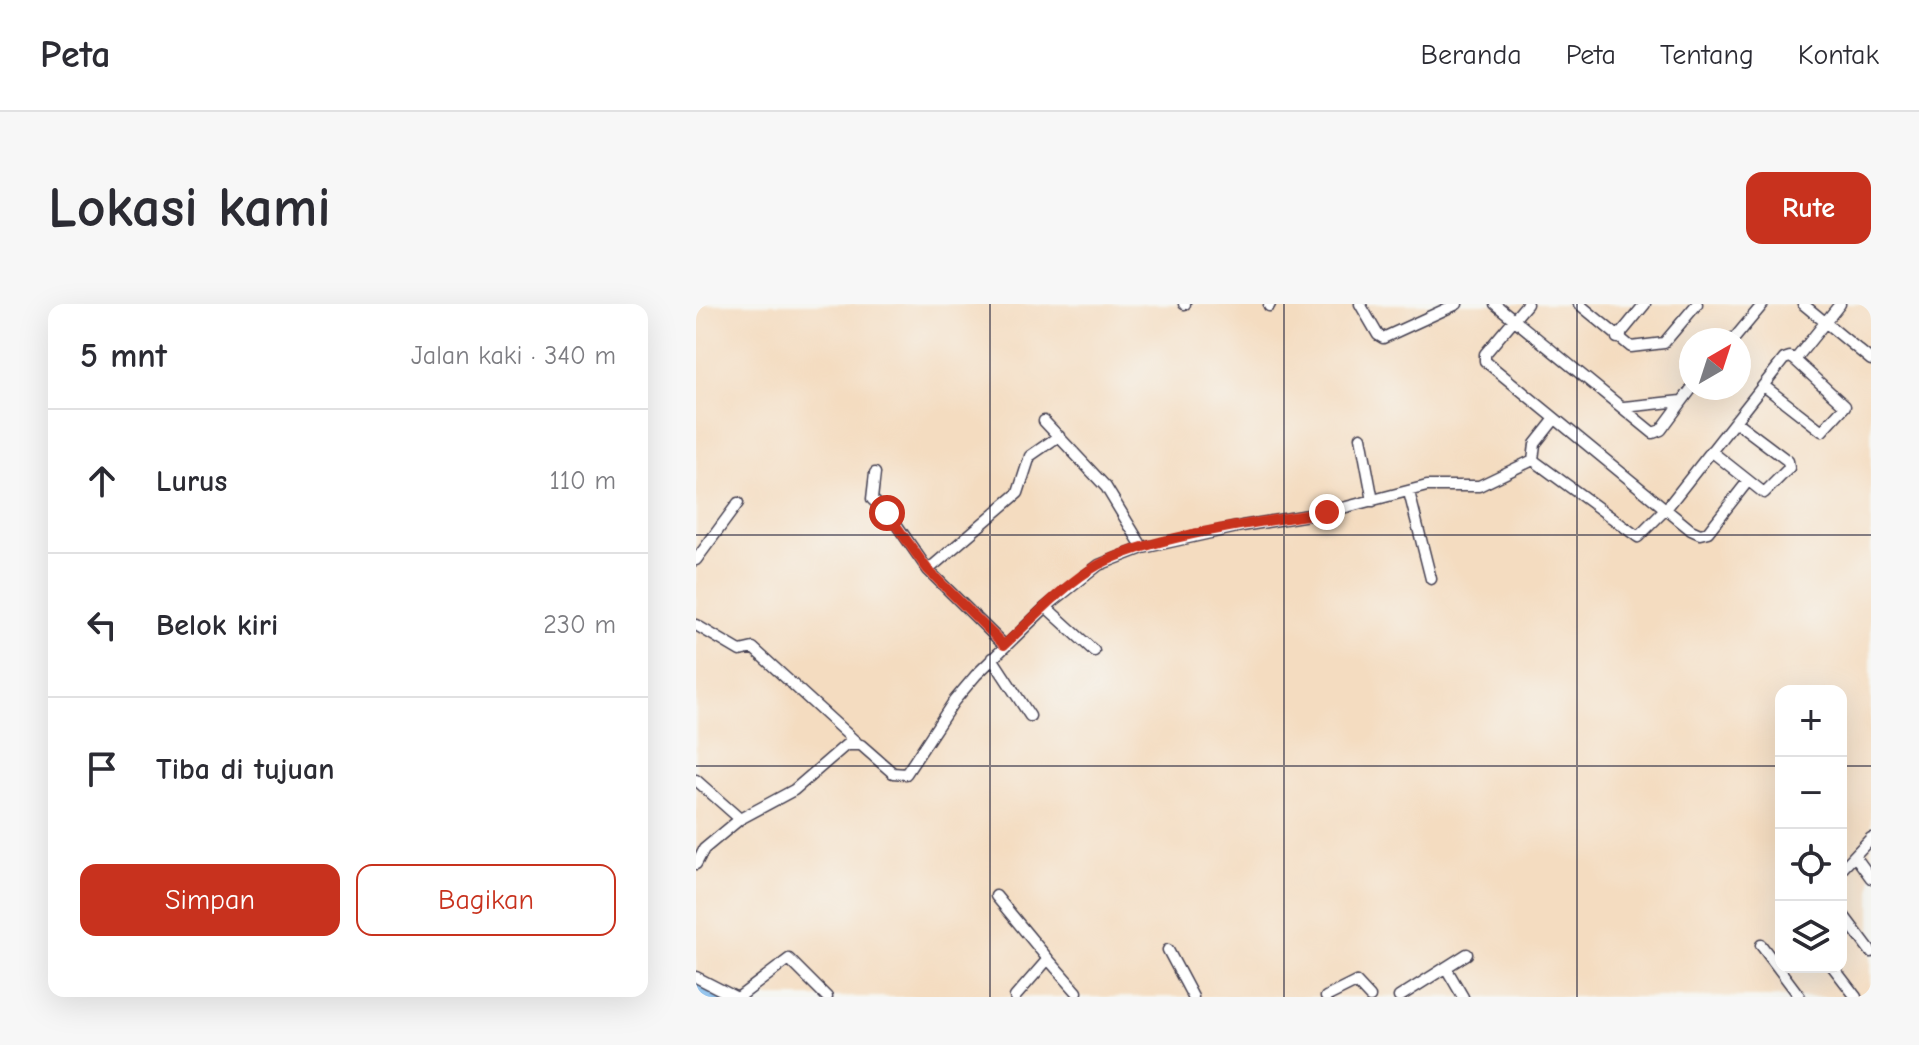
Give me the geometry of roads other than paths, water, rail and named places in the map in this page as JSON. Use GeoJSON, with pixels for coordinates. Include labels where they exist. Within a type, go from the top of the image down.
{"type":"FeatureCollection","features":[{"type":"Feature","properties":{"kind":"street"},"geometry":{"type":"LineString","coordinates":[[1360,304],[1378,335],[1383,338],[1457,304]]}},
{"type":"Feature","properties":{"kind":"street"},"geometry":{"type":"LineString","coordinates":[[1495,304],[1649,430],[1657,433],[1681,401]]}},
{"type":"Feature","properties":{"kind":"street"},"geometry":{"type":"LineString","coordinates":[[1527,304],[1484,359],[1554,420],[1691,530],[1703,534],[1748,481]]}},
{"type":"Feature","properties":{"kind":"street"},"geometry":{"type":"LineString","coordinates":[[1617,338],[1645,304]]}},
{"type":"Feature","properties":{"kind":"street"},"geometry":{"type":"LineString","coordinates":[[1586,306],[1617,338],[1631,347],[1664,343],[1697,304]]}},
{"type":"Feature","properties":{"kind":"street"},"geometry":{"type":"LineString","coordinates":[[1743,328],[1763,304]]}},
{"type":"Feature","properties":{"kind":"street"},"geometry":{"type":"LineString","coordinates":[[1803,304],[1871,360]]}},
{"type":"Feature","properties":{"kind":"street"},"geometry":{"type":"LineString","coordinates":[[1795,360],[1840,304]]}},
{"type":"Feature","properties":{"kind":"street"},"geometry":{"type":"LineString","coordinates":[[1533,460],[1636,537],[1666,509],[1784,359],[1790,357],[1795,360],[1845,403],[1826,430],[1820,431],[1764,386]]}},
{"type":"Feature","properties":{"kind":"street"},"geometry":{"type":"LineString","coordinates":[[1624,407],[1681,401]]}},
{"type":"Feature","properties":{"kind":"street"},"geometry":{"type":"LineString","coordinates":[[1533,460],[1535,444],[1554,420]]}},
{"type":"Feature","properties":{"kind":"street"},"geometry":{"type":"LineString","coordinates":[[1044,421],[1106,487],[1143,548]]}},
{"type":"Feature","properties":{"kind":"street"},"geometry":{"type":"LineString","coordinates":[[1711,451],[1761,492],[1767,493],[1789,463],[1735,421]]}},
{"type":"Feature","properties":{"kind":"street"},"geometry":{"type":"LineString","coordinates":[[928,570],[1018,493],[1030,456],[1059,436]]}},
{"type":"Feature","properties":{"kind":"street"},"geometry":{"type":"LineString","coordinates":[[1361,437],[1373,501]]}},
{"type":"Feature","properties":{"kind":"street"},"geometry":{"type":"LineString","coordinates":[[696,625],[740,651],[753,648],[893,773],[906,774],[954,701],[1004,645],[1099,565],[1143,548],[1443,484],[1479,486],[1507,476],[1533,460]]}},
{"type":"Feature","properties":{"kind":"street"},"geometry":{"type":"LineString","coordinates":[[875,473],[872,499],[892,518],[928,570],[1004,645]]}},
{"type":"Feature","properties":{"kind":"street"},"geometry":{"type":"LineString","coordinates":[[1409,492],[1431,579]]}},
{"type":"Feature","properties":{"kind":"street"},"geometry":{"type":"LineString","coordinates":[[696,560],[738,503]]}},
{"type":"Feature","properties":{"kind":"street"},"geometry":{"type":"LineString","coordinates":[[1046,607],[1094,651]]}},
{"type":"Feature","properties":{"kind":"street"},"geometry":{"type":"LineString","coordinates":[[992,658],[1030,716]]}},
{"type":"Feature","properties":{"kind":"street"},"geometry":{"type":"LineString","coordinates":[[696,864],[704,849],[740,819],[794,790],[837,752],[857,743]]}},
{"type":"Feature","properties":{"kind":"street"},"geometry":{"type":"LineString","coordinates":[[696,780],[740,819]]}},
{"type":"Feature","properties":{"kind":"street"},"geometry":{"type":"LineString","coordinates":[[1847,864],[1871,838]]}},
{"type":"Feature","properties":{"kind":"street"},"geometry":{"type":"LineString","coordinates":[[1855,856],[1871,878]]}},
{"type":"Feature","properties":{"kind":"street"},"geometry":{"type":"LineString","coordinates":[[996,896],[1077,992]]}},
{"type":"Feature","properties":{"kind":"street"},"geometry":{"type":"LineString","coordinates":[[1847,920],[1871,952]]}},
{"type":"Feature","properties":{"kind":"street"},"geometry":{"type":"LineString","coordinates":[[1761,945],[1800,997]]}},
{"type":"Feature","properties":{"kind":"street"},"geometry":{"type":"LineString","coordinates":[[1168,950],[1193,997]]}},
{"type":"Feature","properties":{"kind":"street"},"geometry":{"type":"LineString","coordinates":[[1399,997],[1467,954]]}},
{"type":"Feature","properties":{"kind":"street"},"geometry":{"type":"LineString","coordinates":[[696,977],[737,997],[789,959],[827,997]]}},
{"type":"Feature","properties":{"kind":"street"},"geometry":{"type":"LineString","coordinates":[[1016,997],[1048,959]]}},
{"type":"Feature","properties":{"kind":"street"},"geometry":{"type":"LineString","coordinates":[[1446,968],[1463,997]]}},
{"type":"Feature","properties":{"kind":"street"},"geometry":{"type":"LineString","coordinates":[[1838,973],[1856,997]]}},
{"type":"Feature","properties":{"kind":"street"},"geometry":{"type":"LineString","coordinates":[[1326,997],[1356,982],[1370,997]]}},
{"type":"Feature","properties":{"kind":"waterway"},"geometry":{"type":"LineString","coordinates":[[696,989],[720,997]]}}]}
